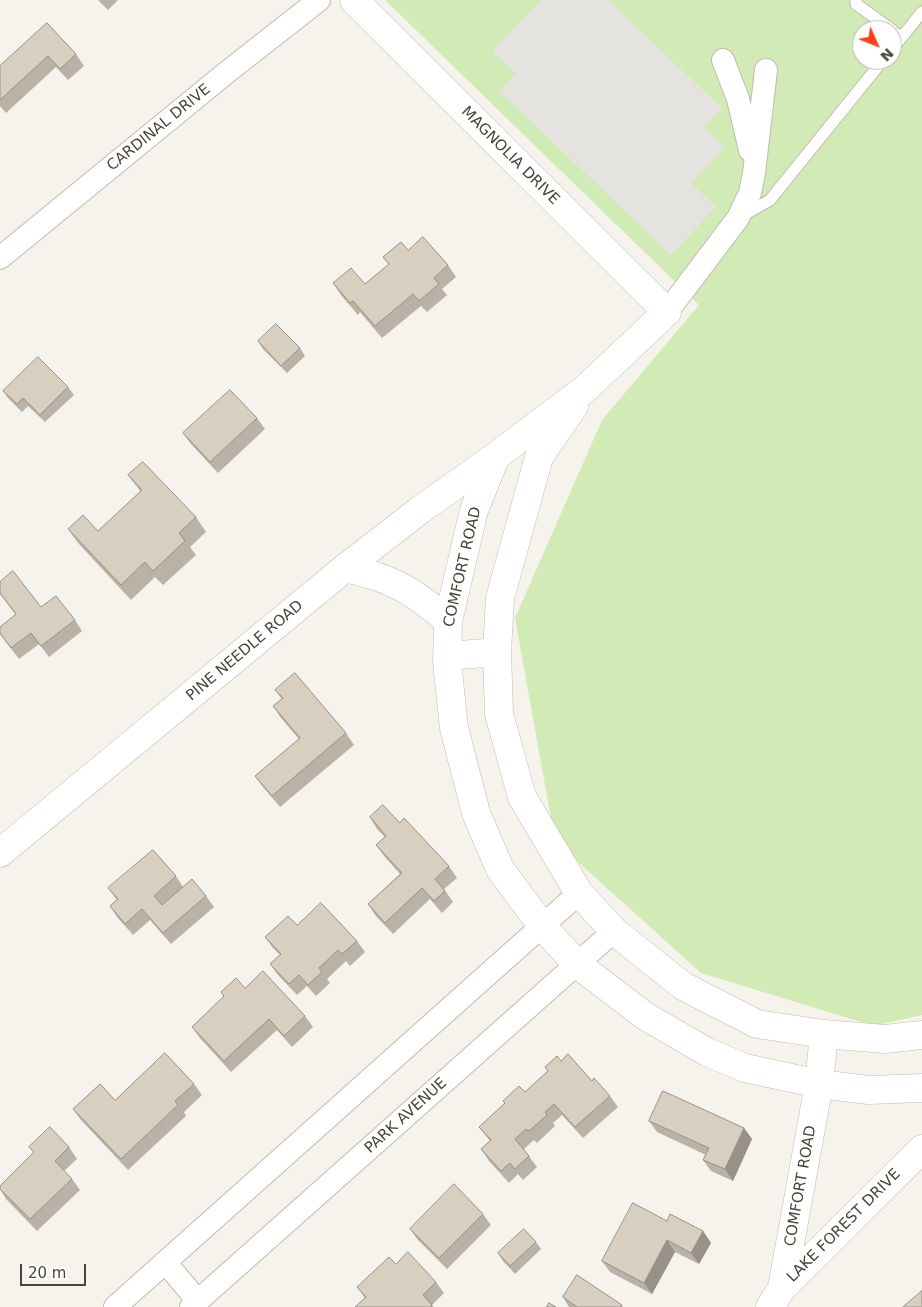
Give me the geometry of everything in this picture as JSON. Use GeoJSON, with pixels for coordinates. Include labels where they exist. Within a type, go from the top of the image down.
{"type":"FeatureCollection","features":[{"type":"Feature","properties":{"kind":"street","name":"CARDINAL DRIVE"},"geometry":{"type":"LineString","coordinates":[[0,258],[226,73],[319,0]]}},
{"type":"Feature","properties":{"kind":"street","name":"MAGNOLIA DRIVE"},"geometry":{"type":"LineString","coordinates":[[354,0],[667,312]]}},
{"type":"Feature","properties":{"kind":"street"},"geometry":{"type":"LineString","coordinates":[[723,60],[743,117],[754,173]]}},
{"type":"Feature","properties":{"kind":"street"},"geometry":{"type":"LineString","coordinates":[[496,456],[585,389],[667,312],[738,218],[750,193],[754,173],[766,70]]}},
{"type":"Feature","properties":{"kind":"street"},"geometry":{"type":"LineString","coordinates":[[585,389],[540,458],[500,598],[497,652],[499,714],[522,797],[579,893],[614,931],[684,986],[757,1024],[824,1034],[885,1039],[922,1035]]}},
{"type":"Feature","properties":{"kind":"street","name":"PINE NEEDLE ROAD"},"geometry":{"type":"LineString","coordinates":[[0,854],[345,568],[420,510],[496,456]]}},
{"type":"Feature","properties":{"kind":"street","name":"COMFORT ROAD"},"geometry":{"type":"LineString","coordinates":[[496,456],[474,510],[448,621],[448,656],[454,728],[476,813],[500,869],[542,926],[577,964],[646,1016],[707,1052],[745,1068],[819,1084],[869,1090],[922,1088]]}},
{"type":"Feature","properties":{"kind":"street"},"geometry":{"type":"LineString","coordinates":[[345,568],[374,574],[400,585],[427,602],[448,621]]}},
{"type":"Feature","properties":{"kind":"street"},"geometry":{"type":"LineString","coordinates":[[448,656],[497,652]]}},
{"type":"Feature","properties":{"kind":"street"},"geometry":{"type":"LineString","coordinates":[[114,1307],[579,893]]}},
{"type":"Feature","properties":{"kind":"street","name":"PARK AVENUE"},"geometry":{"type":"LineString","coordinates":[[165,1262],[194,1304],[614,931]]}},
{"type":"Feature","properties":{"kind":"street","name":"COMFORT ROAD"},"geometry":{"type":"LineString","coordinates":[[776,1297],[819,1084],[824,1034]]}},
{"type":"Feature","properties":{"kind":"street","name":"LAKE FOREST DRIVE"},"geometry":{"type":"LineString","coordinates":[[776,1297],[922,1149]]}},
{"type":"Feature","properties":{"kind":"lane"},"geometry":{"type":"LineString","coordinates":[[856,0],[856,4],[878,20]]}},
{"type":"Feature","properties":{"kind":"lane"},"geometry":{"type":"LineString","coordinates":[[902,28],[922,12]]}},
{"type":"Feature","properties":{"kind":"lane"},"geometry":{"type":"LineString","coordinates":[[738,218],[770,200],[875,70]]}},
{"type":"Feature","properties":{"kind":"green space"},"geometry":{"type":"Polygon","coordinates":[[[385,0],[922,0],[922,1015],[874,1026],[701,973],[555,841],[515,618],[602,420],[699,305],[385,0]]]}},
{"type":"Feature","properties":{"kind":"shaded area"},"geometry":{"type":"Polygon","coordinates":[[[541,0],[608,0],[722,108],[704,127],[725,147],[691,183],[716,207],[671,255],[499,91],[516,73],[492,51],[541,0]]]}},
{"type":"Feature","properties":{"kind":"building"},"geometry":{"type":"Polygon","coordinates":[[[47,23],[76,54],[60,69],[48,56],[0,100],[0,66],[47,23]]]}},
{"type":"Feature","properties":{"kind":"building"},"geometry":{"type":"Polygon","coordinates":[[[423,237],[448,265],[434,278],[439,284],[419,301],[413,294],[375,326],[353,301],[350,303],[333,283],[351,268],[365,284],[389,264],[383,257],[401,242],[408,250],[423,237]]]}},
{"type":"Feature","properties":{"kind":"building"},"geometry":{"type":"Polygon","coordinates":[[[276,324],[300,348],[281,366],[258,341],[276,324]]]}},
{"type":"Feature","properties":{"kind":"building"},"geometry":{"type":"Polygon","coordinates":[[[38,357],[68,387],[40,415],[23,398],[17,404],[3,391],[38,357]]]}},
{"type":"Feature","properties":{"kind":"building"},"geometry":{"type":"Polygon","coordinates":[[[230,390],[257,418],[210,462],[183,433],[230,390]]]}},
{"type":"Feature","properties":{"kind":"building"},"geometry":{"type":"Polygon","coordinates":[[[143,462],[196,517],[179,533],[185,541],[153,571],[145,562],[121,585],[68,529],[83,515],[98,531],[142,490],[128,475],[143,462]]]}},
{"type":"Feature","properties":{"kind":"building"},"geometry":{"type":"Polygon","coordinates":[[[13,571],[41,607],[56,596],[75,620],[41,646],[31,633],[11,648],[0,633],[0,627],[16,614],[0,593],[0,582],[13,571]]]}},
{"type":"Feature","properties":{"kind":"building"},"geometry":{"type":"Polygon","coordinates":[[[295,673],[346,733],[272,796],[255,776],[300,738],[273,706],[283,698],[275,690],[295,673]]]}},
{"type":"Feature","properties":{"kind":"building"},"geometry":{"type":"Polygon","coordinates":[[[383,805],[400,823],[404,818],[449,866],[435,879],[445,891],[434,901],[422,888],[385,923],[368,904],[402,873],[376,845],[386,836],[370,817],[383,805]]]}},
{"type":"Feature","properties":{"kind":"building"},"geometry":{"type":"Polygon","coordinates":[[[153,850],[176,876],[154,896],[162,905],[192,879],[206,896],[163,933],[142,909],[125,924],[110,906],[118,899],[108,888],[153,850]]]}},
{"type":"Feature","properties":{"kind":"building"},"geometry":{"type":"Polygon","coordinates":[[[321,903],[357,941],[342,954],[338,950],[319,968],[322,972],[308,985],[299,975],[289,984],[270,964],[281,954],[265,937],[288,916],[297,925],[321,903]]]}},
{"type":"Feature","properties":{"kind":"building"},"geometry":{"type":"Polygon","coordinates":[[[263,971],[305,1016],[284,1036],[269,1019],[224,1061],[192,1027],[224,996],[221,992],[236,978],[245,988],[263,971]]]}},
{"type":"Feature","properties":{"kind":"building"},"geometry":{"type":"Polygon","coordinates":[[[165,1053],[194,1084],[175,1101],[178,1105],[121,1159],[73,1109],[100,1084],[115,1100],[165,1053]]]}},
{"type":"Feature","properties":{"kind":"building"},"geometry":{"type":"Polygon","coordinates":[[[568,1054],[592,1081],[594,1078],[610,1096],[575,1127],[554,1104],[545,1112],[547,1115],[529,1131],[526,1129],[515,1139],[529,1156],[515,1169],[510,1163],[501,1171],[481,1149],[491,1140],[479,1127],[505,1103],[503,1101],[519,1086],[525,1092],[548,1071],[545,1067],[557,1056],[561,1061],[568,1054]]]}},
{"type":"Feature","properties":{"kind":"building"},"geometry":{"type":"Polygon","coordinates":[[[663,1091],[744,1128],[725,1169],[703,1160],[709,1148],[649,1121],[663,1091]]]}},
{"type":"Feature","properties":{"kind":"building"},"geometry":{"type":"Polygon","coordinates":[[[50,1127],[69,1147],[55,1161],[72,1179],[30,1219],[0,1189],[0,1186],[34,1152],[29,1147],[50,1127]]]}},
{"type":"Feature","properties":{"kind":"building"},"geometry":{"type":"Polygon","coordinates":[[[454,1184],[483,1214],[439,1258],[410,1229],[454,1184]]]}},
{"type":"Feature","properties":{"kind":"building"},"geometry":{"type":"Polygon","coordinates":[[[633,1203],[667,1221],[670,1214],[703,1231],[691,1253],[667,1240],[644,1283],[602,1261],[633,1203]]]}},
{"type":"Feature","properties":{"kind":"building"},"geometry":{"type":"Polygon","coordinates":[[[524,1229],[536,1242],[510,1266],[498,1253],[524,1229]]]}},
{"type":"Feature","properties":{"kind":"building"},"geometry":{"type":"Polygon","coordinates":[[[408,1252],[436,1282],[423,1295],[432,1305],[430,1307],[355,1307],[366,1297],[357,1287],[389,1257],[396,1264],[408,1252]]]}},
{"type":"Feature","properties":{"kind":"building"},"geometry":{"type":"Polygon","coordinates":[[[577,1275],[622,1305],[620,1307],[577,1307],[563,1297],[577,1275]]]}},
{"type":"Feature","properties":{"kind":"building"},"geometry":{"type":"Polygon","coordinates":[[[922,1291],[922,1307],[903,1307],[922,1291]]]}},
{"type":"Feature","properties":{"kind":"building"},"geometry":{"type":"Polygon","coordinates":[[[549,1303],[556,1307],[547,1307],[549,1303]]]}}]}
